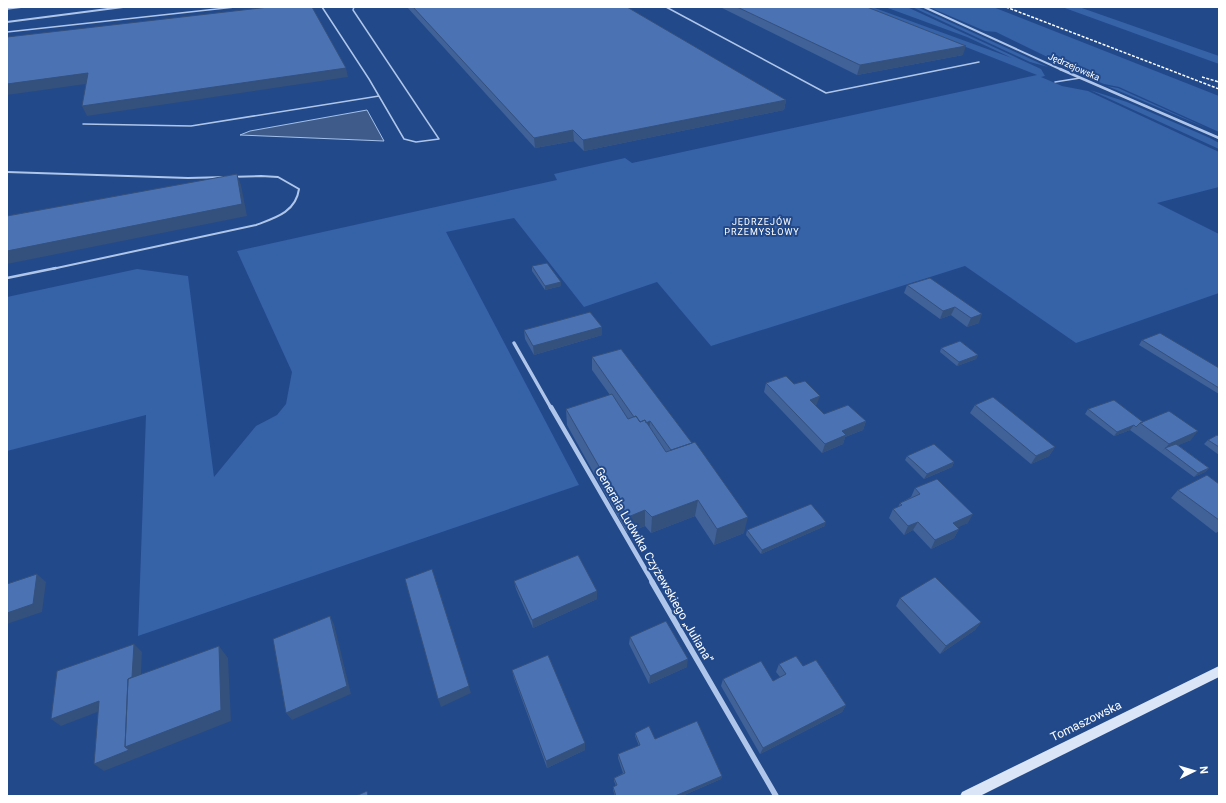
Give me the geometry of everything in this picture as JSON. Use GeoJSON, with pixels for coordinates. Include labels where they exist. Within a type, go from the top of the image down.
{"type":"FeatureCollection","features":[{"type":"Feature","properties":{"kind":"street"},"geometry":{"type":"LineString","coordinates":[[7,20],[123,7]]}},
{"type":"Feature","properties":{"kind":"street","name":"Jędrzejowska"},"geometry":{"type":"LineString","coordinates":[[924,7],[1080,78],[1219,138]]}},
{"type":"Feature","properties":{"kind":"street","name":"Generała Ludwika Czyżewskiego „Juliana”"},"geometry":{"type":"LineString","coordinates":[[514,343],[776,796]]}},
{"type":"Feature","properties":{"kind":"street","name":"Tomaszowska"},"geometry":{"type":"LineString","coordinates":[[966,796],[1219,671]]}},
{"type":"Feature","properties":{"kind":"lane"},"geometry":{"type":"LineString","coordinates":[[7,9],[23,7]]}},
{"type":"Feature","properties":{"kind":"lane"},"geometry":{"type":"LineString","coordinates":[[7,32],[235,7]]}},
{"type":"Feature","properties":{"kind":"lane"},"geometry":{"type":"LineString","coordinates":[[322,7],[379,96],[404,139],[408,142],[417,143],[439,139],[353,10],[354,7]]}},
{"type":"Feature","properties":{"kind":"lane"},"geometry":{"type":"LineString","coordinates":[[666,7],[826,93],[979,62]]}},
{"type":"Feature","properties":{"kind":"lane"},"geometry":{"type":"LineString","coordinates":[[1055,82],[1080,78]]}},
{"type":"Feature","properties":{"kind":"lane"},"geometry":{"type":"LineString","coordinates":[[83,124],[177,127],[191,126],[379,96]]}},
{"type":"Feature","properties":{"kind":"lane"},"geometry":{"type":"LineString","coordinates":[[7,172],[188,178],[225,175],[272,177],[294,184],[299,189],[299,197],[293,208],[256,225],[226,233],[7,278]]}},
{"type":"Feature","properties":{"kind":"shaded area"},"geometry":{"type":"Polygon","coordinates":[[[864,7],[872,7],[1012,58],[967,37],[885,7],[907,7],[1041,69],[1045,76],[1041,77],[1062,86],[1088,91],[1219,152],[1219,187],[1157,203],[1219,234],[1219,293],[1076,343],[965,266],[711,346],[657,282],[584,307],[514,218],[446,232],[579,485],[138,636],[146,415],[7,451],[7,297],[137,269],[188,276],[214,477],[256,426],[277,415],[286,404],[292,372],[237,251],[557,180],[554,174],[625,158],[632,163],[1037,75],[864,7]]]}},
{"type":"Feature","properties":{"kind":"shaded area"},"geometry":{"type":"Polygon","coordinates":[[[912,7],[917,7],[1048,67],[1030,62],[912,7]]]}},
{"type":"Feature","properties":{"kind":"shaded area"},"geometry":{"type":"Polygon","coordinates":[[[929,7],[993,7],[1219,96],[1219,132],[1119,87],[1104,84],[1067,69],[1070,68],[996,32],[985,31],[929,7]]]}},
{"type":"Feature","properties":{"kind":"shaded area"},"geometry":{"type":"Polygon","coordinates":[[[1062,7],[1079,7],[1219,56],[1219,64],[1062,7]]]}},
{"type":"Feature","properties":{"kind":"shaded area"},"geometry":{"type":"Polygon","coordinates":[[[1107,86],[1118,88],[1209,129],[1107,86]]]}},
{"type":"Feature","properties":{"kind":"shaded area"},"geometry":{"type":"Polygon","coordinates":[[[1090,90],[1127,102],[1210,138],[1219,143],[1219,149],[1090,90]]]}},
{"type":"Feature","properties":{"kind":"shaded area"},"geometry":{"type":"Polygon","coordinates":[[[367,110],[384,141],[240,135],[250,131],[367,110]]]}},
{"type":"Feature","properties":{"kind":"building"},"geometry":{"type":"Polygon","coordinates":[[[269,7],[312,7],[346,68],[82,106],[88,73],[7,84],[7,37],[269,7]]]}},
{"type":"Feature","properties":{"kind":"building"},"geometry":{"type":"Polygon","coordinates":[[[413,7],[627,7],[786,100],[583,140],[573,130],[534,138],[413,7]]]}},
{"type":"Feature","properties":{"kind":"building"},"geometry":{"type":"Polygon","coordinates":[[[737,7],[867,7],[966,46],[860,65],[737,7]]]}},
{"type":"Feature","properties":{"kind":"building"},"geometry":{"type":"Polygon","coordinates":[[[237,174],[242,204],[7,251],[7,216],[237,174]]]}},
{"type":"Feature","properties":{"kind":"building"},"geometry":{"type":"Polygon","coordinates":[[[547,263],[561,282],[545,286],[532,266],[547,263]]]}},
{"type":"Feature","properties":{"kind":"building"},"geometry":{"type":"Polygon","coordinates":[[[930,278],[982,314],[971,318],[955,307],[943,311],[907,285],[930,278]]]}},
{"type":"Feature","properties":{"kind":"building"},"geometry":{"type":"Polygon","coordinates":[[[590,312],[602,327],[533,346],[524,330],[590,312]]]}},
{"type":"Feature","properties":{"kind":"building"},"geometry":{"type":"Polygon","coordinates":[[[1160,333],[1219,368],[1219,388],[1142,340],[1160,333]]]}},
{"type":"Feature","properties":{"kind":"building"},"geometry":{"type":"Polygon","coordinates":[[[960,341],[978,355],[959,362],[941,348],[960,341]]]}},
{"type":"Feature","properties":{"kind":"building"},"geometry":{"type":"Polygon","coordinates":[[[621,349],[692,443],[671,450],[650,421],[646,423],[645,420],[640,422],[636,416],[634,417],[592,357],[621,349]]]}},
{"type":"Feature","properties":{"kind":"building"},"geometry":{"type":"Polygon","coordinates":[[[786,376],[794,384],[805,381],[820,396],[810,400],[824,414],[848,405],[866,421],[842,431],[846,435],[825,444],[766,383],[786,376]]]}},
{"type":"Feature","properties":{"kind":"building"},"geometry":{"type":"Polygon","coordinates":[[[612,394],[628,419],[636,416],[640,422],[645,420],[666,452],[695,442],[748,517],[717,529],[698,500],[652,517],[645,510],[628,517],[566,409],[612,394]]]}},
{"type":"Feature","properties":{"kind":"building"},"geometry":{"type":"Polygon","coordinates":[[[993,397],[1055,447],[1036,456],[975,405],[993,397]]]}},
{"type":"Feature","properties":{"kind":"building"},"geometry":{"type":"Polygon","coordinates":[[[1114,400],[1143,422],[1136,427],[1134,425],[1117,432],[1088,409],[1114,400]]]}},
{"type":"Feature","properties":{"kind":"building"},"geometry":{"type":"Polygon","coordinates":[[[1169,411],[1198,431],[1169,444],[1140,423],[1169,411]]]}},
{"type":"Feature","properties":{"kind":"building"},"geometry":{"type":"Polygon","coordinates":[[[1217,435],[1219,436],[1219,447],[1208,440],[1217,435]]]}},
{"type":"Feature","properties":{"kind":"building"},"geometry":{"type":"Polygon","coordinates":[[[934,444],[954,462],[927,474],[907,456],[934,444]]]}},
{"type":"Feature","properties":{"kind":"building"},"geometry":{"type":"Polygon","coordinates":[[[1176,444],[1209,468],[1198,473],[1165,448],[1176,444]]]}},
{"type":"Feature","properties":{"kind":"building"},"geometry":{"type":"Polygon","coordinates":[[[1207,475],[1219,484],[1219,520],[1178,490],[1207,475]]]}},
{"type":"Feature","properties":{"kind":"building"},"geometry":{"type":"Polygon","coordinates":[[[937,479],[973,514],[953,523],[959,529],[935,540],[918,522],[908,526],[893,509],[902,505],[900,503],[920,494],[915,488],[937,479]]]}},
{"type":"Feature","properties":{"kind":"building"},"geometry":{"type":"Polygon","coordinates":[[[811,504],[826,522],[762,550],[747,530],[811,504]]]}},
{"type":"Feature","properties":{"kind":"building"},"geometry":{"type":"Polygon","coordinates":[[[578,555],[597,591],[532,620],[514,581],[578,555]]]}},
{"type":"Feature","properties":{"kind":"building"},"geometry":{"type":"Polygon","coordinates":[[[432,569],[469,686],[438,699],[405,579],[432,569]]]}},
{"type":"Feature","properties":{"kind":"building"},"geometry":{"type":"Polygon","coordinates":[[[37,574],[33,604],[7,613],[7,584],[37,574]]]}},
{"type":"Feature","properties":{"kind":"building"},"geometry":{"type":"Polygon","coordinates":[[[935,577],[981,622],[946,646],[900,598],[935,577]]]}},
{"type":"Feature","properties":{"kind":"building"},"geometry":{"type":"Polygon","coordinates":[[[330,616],[347,686],[286,713],[273,639],[330,616]]]}},
{"type":"Feature","properties":{"kind":"building"},"geometry":{"type":"Polygon","coordinates":[[[666,621],[688,659],[650,676],[630,637],[666,621]]]}},
{"type":"Feature","properties":{"kind":"building"},"geometry":{"type":"Polygon","coordinates":[[[134,644],[132,677],[128,679],[125,747],[129,750],[94,764],[99,701],[51,719],[57,671],[134,644]]]}},
{"type":"Feature","properties":{"kind":"building"},"geometry":{"type":"Polygon","coordinates":[[[219,646],[221,710],[125,747],[128,679],[219,646]]]}},
{"type":"Feature","properties":{"kind":"building"},"geometry":{"type":"Polygon","coordinates":[[[548,655],[585,743],[546,761],[512,670],[548,655]]]}},
{"type":"Feature","properties":{"kind":"building"},"geometry":{"type":"Polygon","coordinates":[[[796,656],[803,666],[816,660],[846,705],[763,748],[723,679],[761,661],[773,681],[786,674],[779,664],[796,656]]]}},
{"type":"Feature","properties":{"kind":"building"},"geometry":{"type":"Polygon","coordinates":[[[697,721],[722,776],[675,796],[616,796],[613,787],[617,785],[614,778],[625,773],[618,754],[640,745],[635,733],[649,726],[655,739],[697,721]]]}},
{"type":"Feature","properties":{"kind":"building"},"geometry":{"type":"Polygon","coordinates":[[[367,791],[368,796],[356,796],[367,791]]]}},
{"type":"Feature","properties":{"kind":"railway"},"geometry":{"type":"LineString","coordinates":[[1006,7],[1219,89]]}},
{"type":"Feature","properties":{"kind":"railway"},"geometry":{"type":"LineString","coordinates":[[1202,77],[1219,82]]}},
{"type":"Feature","properties":{"kind":"district","name":"JĘDRZEJÓW PRZEMYSŁOWY"},"geometry":{"type":"Point","coordinates":[762,228]}}]}
